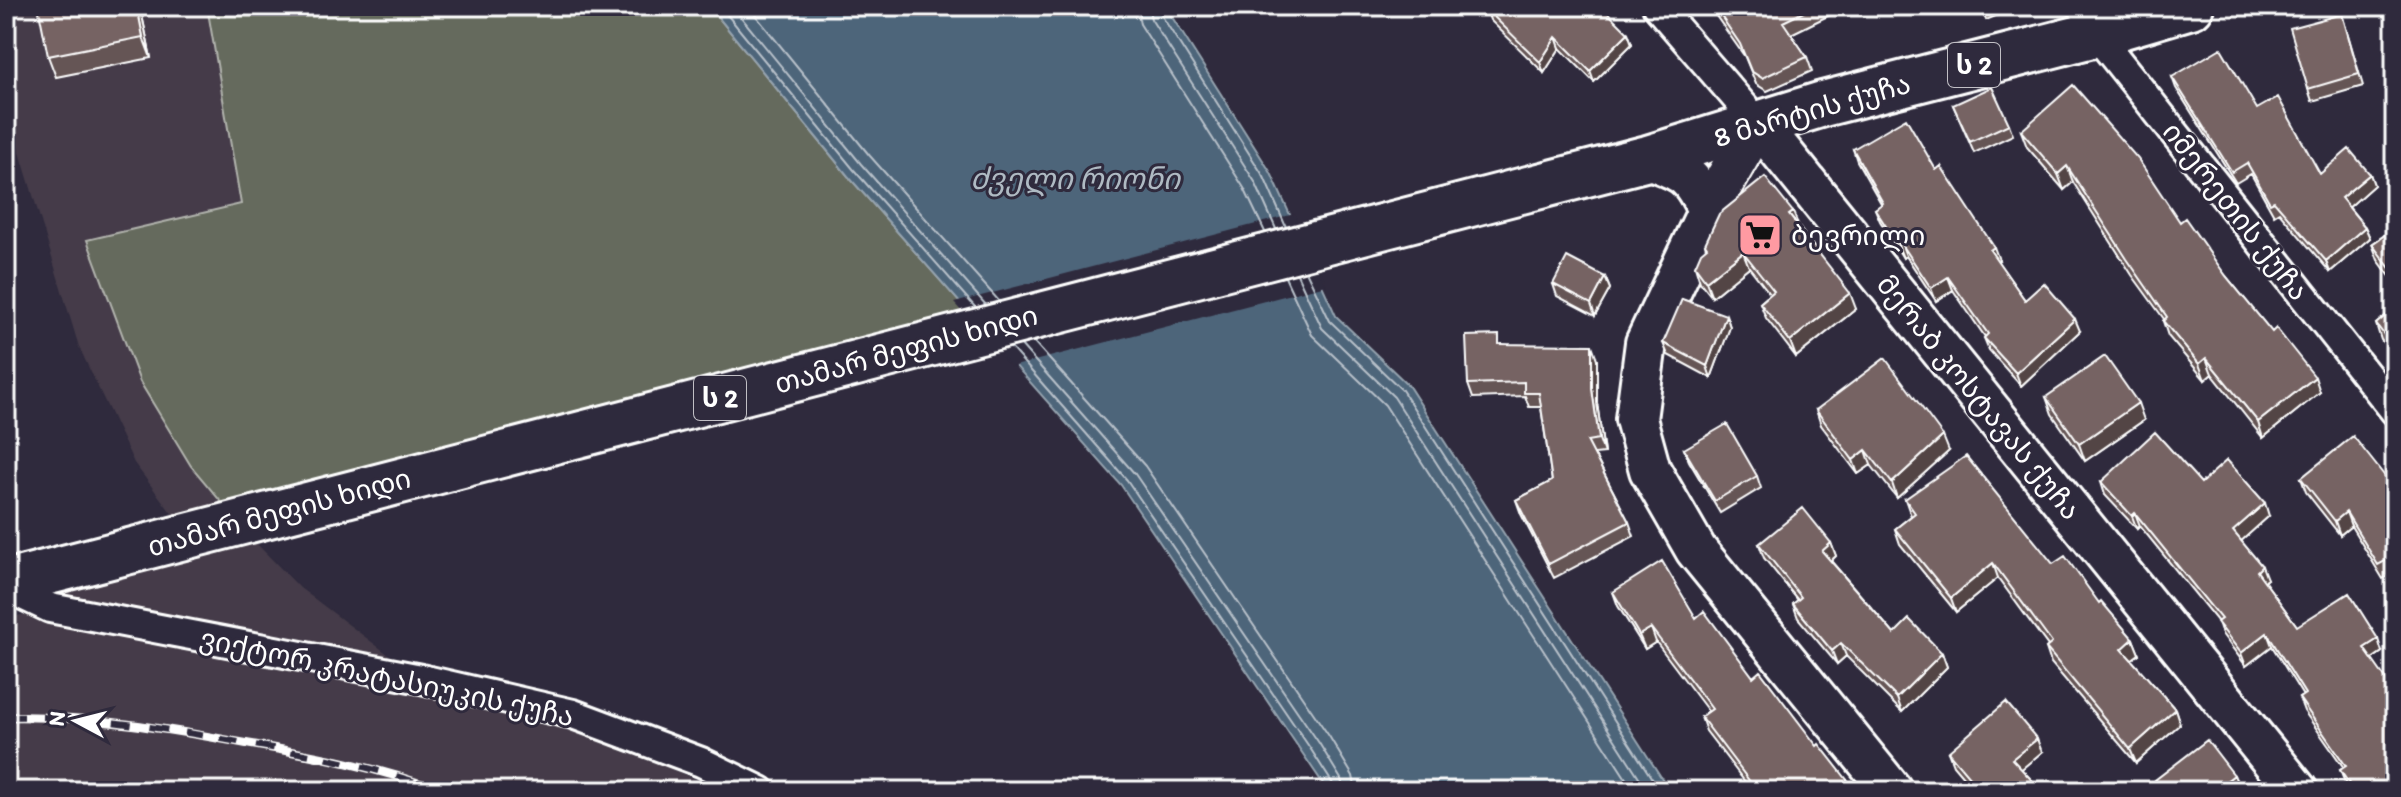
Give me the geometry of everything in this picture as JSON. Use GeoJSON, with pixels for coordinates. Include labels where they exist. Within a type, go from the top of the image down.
{"type":"FeatureCollection","features":[{"type":"Feature","properties":{"kind":"highway","name":"8 მარტის ქუჩა"},"geometry":{"type":"LineString","coordinates":[[1434,212],[1648,158],[2090,20],[2191,6]]}},
{"type":"Feature","properties":{"kind":"highway","name":"თამარ მეფის ხიდი"},"geometry":{"type":"LineString","coordinates":[[6,585],[1434,212]]}},
{"type":"Feature","properties":{"kind":"street","name":"მერაბ კოსტავას ქუჩა"},"geometry":{"type":"LineString","coordinates":[[1657,6],[1758,123],[2297,791]]}},
{"type":"Feature","properties":{"kind":"street","name":"იმერეთის ქუჩა"},"geometry":{"type":"LineString","coordinates":[[2090,20],[2395,411]]}},
{"type":"Feature","properties":{"kind":"street"},"geometry":{"type":"LineString","coordinates":[[1758,123],[1708,210],[1646,343],[1636,419],[1650,470],[1696,550],[1892,791]]}},
{"type":"Feature","properties":{"kind":"street"},"geometry":{"type":"LineString","coordinates":[[1648,158],[1683,172],[1697,186],[1708,210]]}},
{"type":"Feature","properties":{"kind":"street","name":"ვიქტორ კრატასიუკის ქუჩა"},"geometry":{"type":"LineString","coordinates":[[6,585],[50,608],[421,679],[573,714],[701,762],[761,791]]}},
{"type":"Feature","properties":{"kind":"shaded area"},"geometry":{"type":"Polygon","coordinates":[[[6,6],[207,6],[241,204],[87,240],[140,382],[191,466],[255,542],[300,588],[421,679],[550,719],[724,791],[6,791],[6,619],[48,608],[11,591],[176,519],[134,463],[79,347],[6,106],[6,6]]]}},
{"type":"Feature","properties":{"kind":"green space"},"geometry":{"type":"Polygon","coordinates":[[[207,6],[709,6],[848,176],[978,323],[227,509],[191,466],[140,382],[87,240],[241,204],[207,6]]]}},
{"type":"Feature","properties":{"kind":"water","name":"ძველი რიონი"},"geometry":{"type":"Polygon","coordinates":[[[709,6],[1165,6],[1271,173],[1336,316],[1408,385],[1670,791],[1328,791],[1121,485],[848,176],[709,6]]]}},
{"type":"Feature","properties":{"kind":"pier"},"geometry":{"type":"Polygon","coordinates":[[[1294,214],[1326,285],[1011,367],[954,303],[1294,214]]]}},
{"type":"Feature","properties":{"kind":"building"},"geometry":{"type":"Polygon","coordinates":[[[38,6],[137,6],[143,37],[48,56],[38,6]]]}},
{"type":"Feature","properties":{"kind":"building"},"geometry":{"type":"Polygon","coordinates":[[[1489,6],[1576,6],[1581,11],[1586,6],[1601,6],[1628,33],[1590,71],[1556,37],[1540,62],[1486,9],[1489,6]]]}},
{"type":"Feature","properties":{"kind":"building"},"geometry":{"type":"Polygon","coordinates":[[[1714,6],[1816,6],[1783,22],[1807,57],[1762,78],[1751,71],[1740,44],[1714,6]]]}},
{"type":"Feature","properties":{"kind":"building"},"geometry":{"type":"Polygon","coordinates":[[[2342,14],[2359,74],[2308,89],[2290,28],[2342,14]]]}},
{"type":"Feature","properties":{"kind":"building"},"geometry":{"type":"Polygon","coordinates":[[[2221,48],[2257,109],[2278,97],[2320,174],[2349,149],[2370,174],[2341,198],[2365,227],[2326,261],[2274,201],[2270,203],[2247,163],[2232,172],[2172,77],[2221,48]]]}},
{"type":"Feature","properties":{"kind":"building"},"geometry":{"type":"Polygon","coordinates":[[[2073,85],[2138,159],[2180,222],[2185,218],[2226,276],[2272,332],[2276,328],[2315,377],[2258,422],[2206,358],[2199,364],[2163,321],[2167,317],[2067,166],[2058,174],[2021,131],[2073,85]]]}},
{"type":"Feature","properties":{"kind":"building"},"geometry":{"type":"Polygon","coordinates":[[[1992,87],[2009,124],[1970,142],[1953,105],[1992,87]]]}},
{"type":"Feature","properties":{"kind":"building"},"geometry":{"type":"Polygon","coordinates":[[[1906,118],[1936,170],[1941,166],[1994,247],[1990,250],[2025,300],[2044,283],[2075,319],[2016,373],[1984,338],[1988,334],[1948,277],[1931,288],[1875,209],[1883,203],[1853,149],[1906,118]]]}},
{"type":"Feature","properties":{"kind":"building"},"geometry":{"type":"Polygon","coordinates":[[[1765,177],[1793,212],[1789,215],[1850,293],[1790,341],[1760,303],[1774,291],[1743,252],[1706,281],[1695,266],[1701,252],[1707,247],[1705,244],[1719,214],[1765,177]]]}},
{"type":"Feature","properties":{"kind":"building"},"geometry":{"type":"Polygon","coordinates":[[[2395,228],[2395,275],[2372,244],[2395,228]]]}},
{"type":"Feature","properties":{"kind":"building"},"geometry":{"type":"Polygon","coordinates":[[[1567,257],[1605,277],[1591,304],[1553,284],[1567,257]]]}},
{"type":"Feature","properties":{"kind":"building"},"geometry":{"type":"Polygon","coordinates":[[[1682,299],[1726,315],[1707,366],[1663,343],[1682,299]]]}},
{"type":"Feature","properties":{"kind":"building"},"geometry":{"type":"Polygon","coordinates":[[[2395,308],[2395,349],[2376,324],[2395,308]]]}},
{"type":"Feature","properties":{"kind":"building"},"geometry":{"type":"Polygon","coordinates":[[[1499,335],[1499,344],[1592,345],[1592,389],[1599,439],[1587,441],[1629,522],[1549,564],[1516,500],[1552,481],[1539,393],[1524,393],[1524,382],[1468,384],[1466,336],[1499,335]]]}},
{"type":"Feature","properties":{"kind":"building"},"geometry":{"type":"Polygon","coordinates":[[[2105,356],[2138,403],[2079,444],[2046,397],[2105,356]]]}},
{"type":"Feature","properties":{"kind":"building"},"geometry":{"type":"Polygon","coordinates":[[[1885,358],[1943,436],[1892,483],[1866,450],[1853,460],[1816,410],[1885,358]]]}},
{"type":"Feature","properties":{"kind":"building"},"geometry":{"type":"Polygon","coordinates":[[[1727,424],[1757,476],[1715,501],[1684,449],[1727,424]]]}},
{"type":"Feature","properties":{"kind":"building"},"geometry":{"type":"Polygon","coordinates":[[[2155,432],[2201,483],[2227,460],[2265,503],[2233,531],[2262,566],[2257,571],[2297,626],[2349,593],[2378,639],[2364,648],[2395,692],[2395,791],[2354,791],[2340,770],[2346,766],[2299,698],[2305,694],[2267,633],[2241,653],[2217,622],[2221,619],[2135,513],[2132,516],[2101,482],[2155,432]]]}},
{"type":"Feature","properties":{"kind":"building"},"geometry":{"type":"Polygon","coordinates":[[[2353,436],[2395,489],[2395,563],[2391,558],[2378,565],[2346,512],[2335,521],[2301,478],[2353,436]]]}},
{"type":"Feature","properties":{"kind":"building"},"geometry":{"type":"Polygon","coordinates":[[[1966,456],[2053,564],[2065,556],[2099,603],[2101,601],[2133,639],[2122,649],[2175,709],[2130,749],[2046,648],[2052,643],[1993,563],[1951,598],[1895,529],[1915,513],[1905,499],[1966,456]]]}},
{"type":"Feature","properties":{"kind":"building"},"geometry":{"type":"Polygon","coordinates":[[[1803,508],[1831,543],[1822,551],[1894,634],[1909,619],[1942,653],[1897,698],[1841,643],[1832,651],[1793,604],[1801,597],[1759,544],[1803,508]]]}},
{"type":"Feature","properties":{"kind":"building"},"geometry":{"type":"Polygon","coordinates":[[[1662,561],[1696,618],[1704,611],[1753,677],[1760,671],[1848,781],[1835,791],[1757,791],[1701,717],[1712,709],[1651,628],[1639,635],[1613,592],[1662,561]]]}},
{"type":"Feature","properties":{"kind":"building"},"geometry":{"type":"Polygon","coordinates":[[[2006,702],[2037,739],[2012,759],[2042,791],[1981,791],[1948,752],[2006,702]]]}},
{"type":"Feature","properties":{"kind":"building"},"geometry":{"type":"Polygon","coordinates":[[[2207,740],[2234,775],[2221,785],[2225,791],[2164,791],[2155,780],[2207,740]]]}},
{"type":"Feature","properties":{"kind":"building"},"geometry":{"type":"Polygon","coordinates":[[[234,785],[255,791],[232,791],[234,785]]]}},
{"type":"Feature","properties":{"kind":"railway"},"geometry":{"type":"LineString","coordinates":[[6,717],[98,721],[189,733],[346,763],[440,791]]}},
{"type":"Feature","properties":{"kind":"place","name":"ბევრილი"},"geometry":{"type":"Point","coordinates":[1760,235]}}]}
